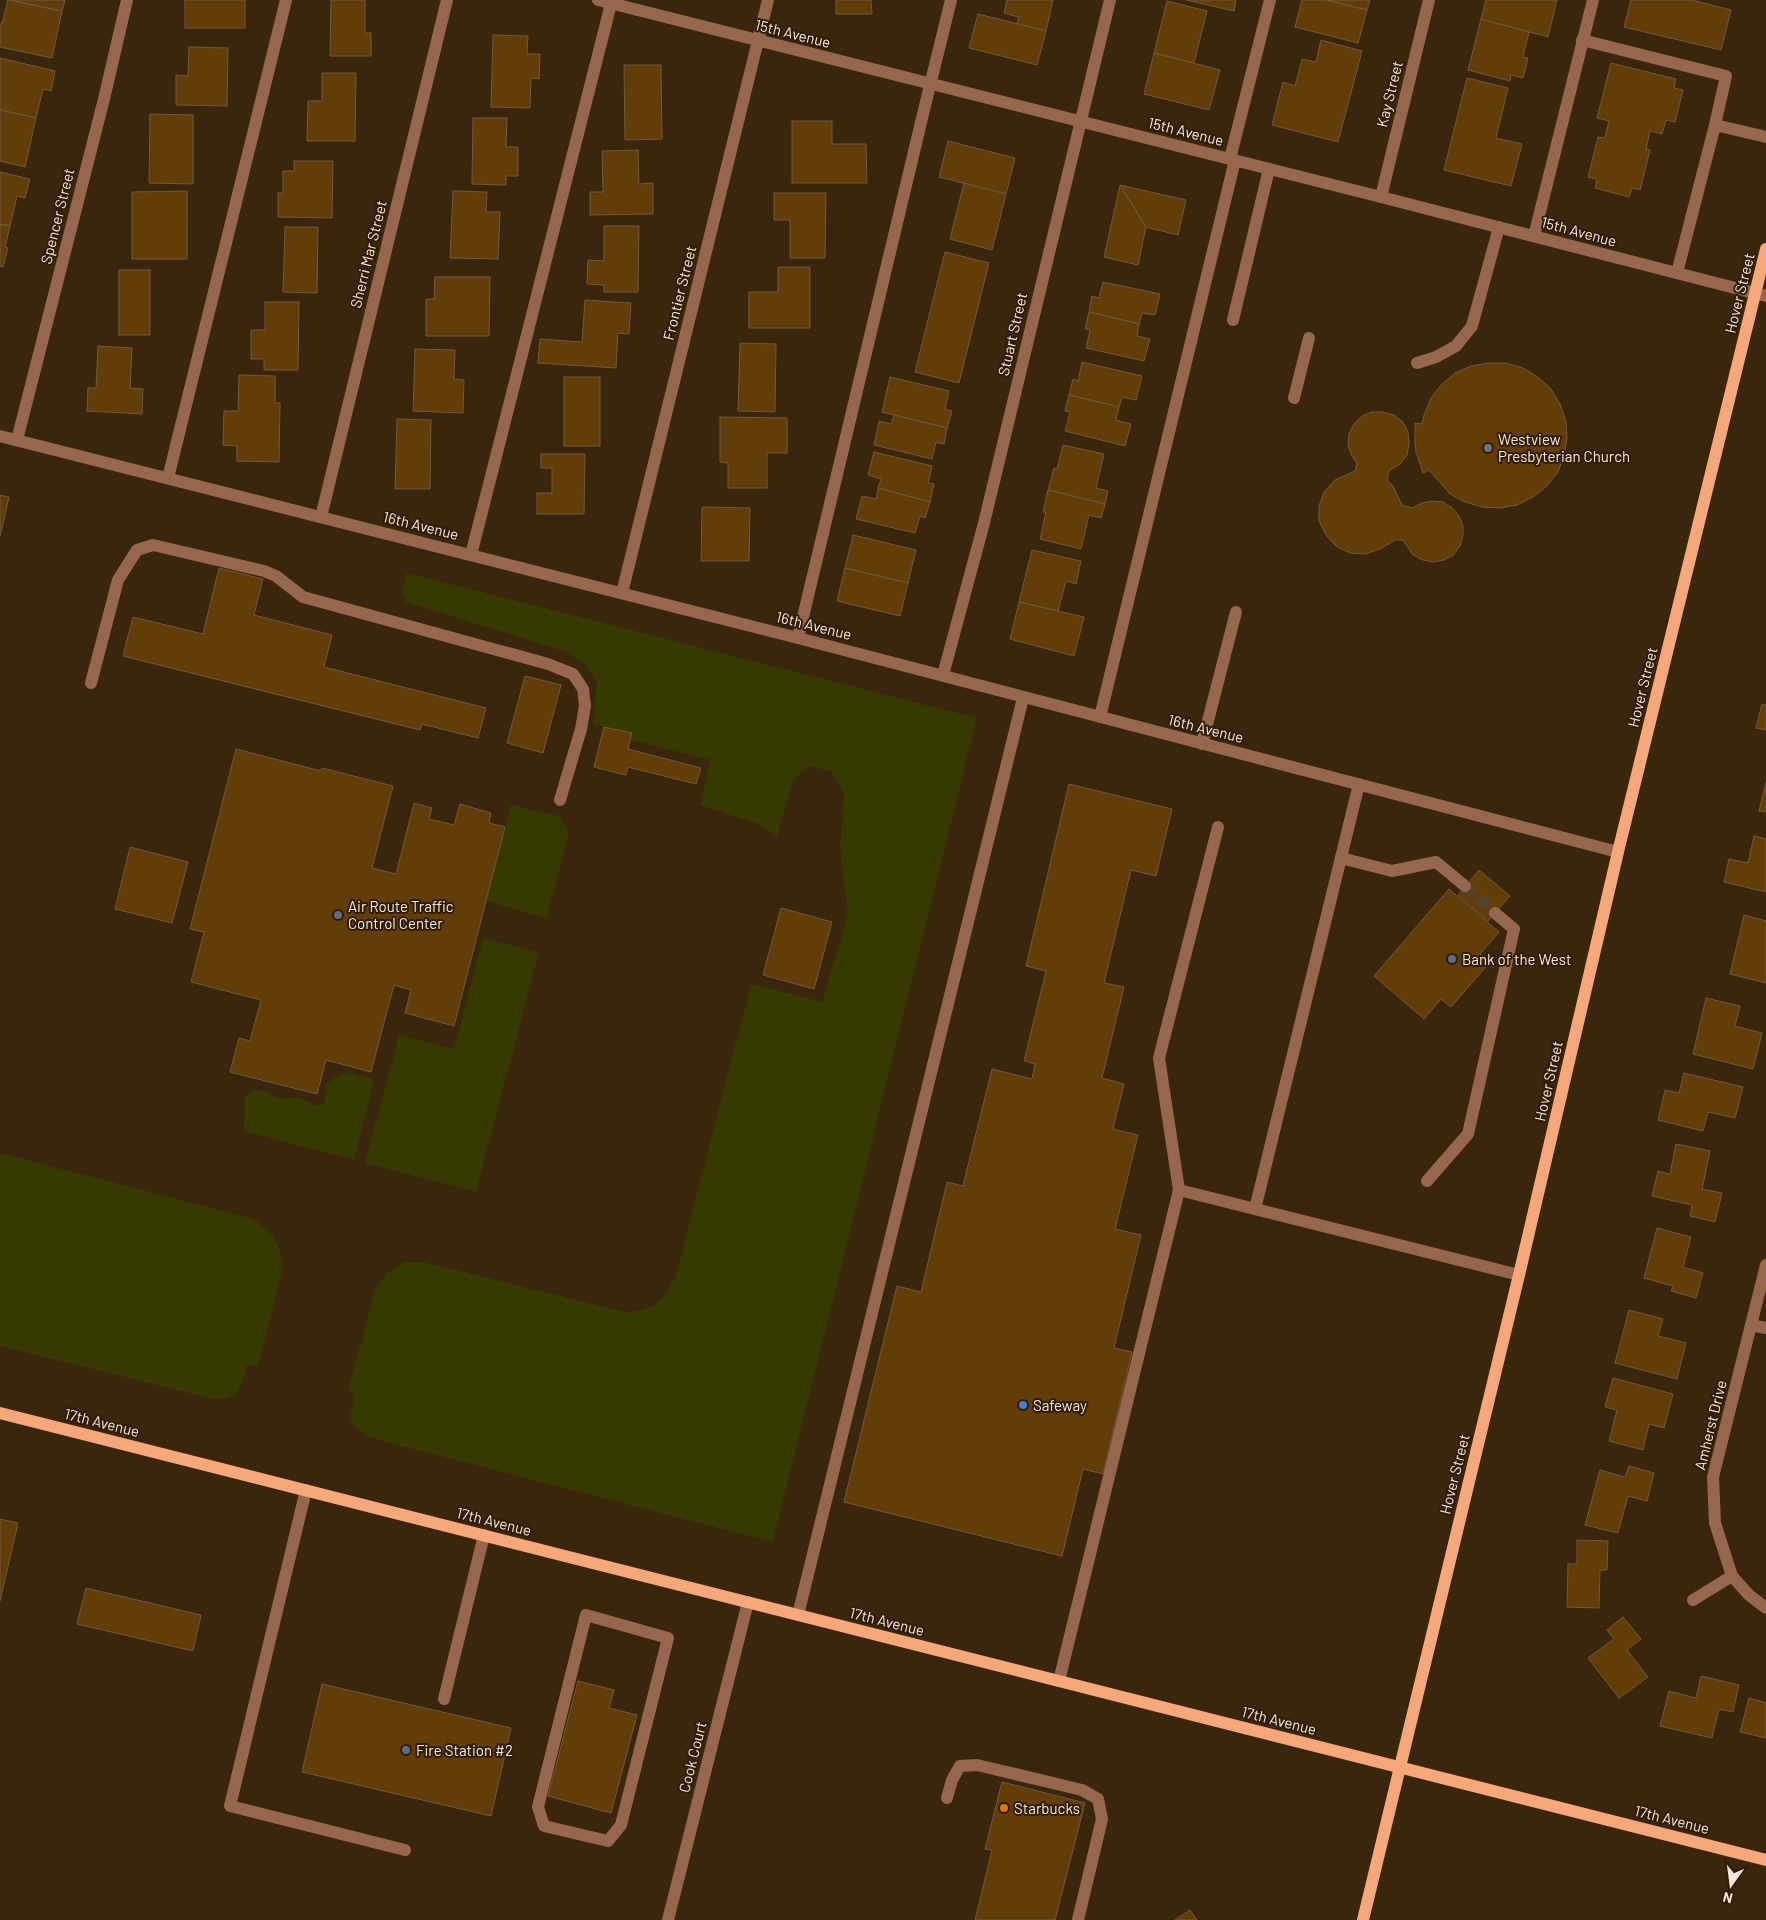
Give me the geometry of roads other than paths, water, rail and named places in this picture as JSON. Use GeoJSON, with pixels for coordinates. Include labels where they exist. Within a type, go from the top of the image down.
{"type":"FeatureCollection","features":[{"type":"Feature","properties":{"kind":"main road","name":"Hover Street"},"geometry":{"type":"LineString","coordinates":[[1363,1920],[1519,1275],[1618,852],[1761,295],[1766,249]]}},
{"type":"Feature","properties":{"kind":"main road","name":"17th Avenue"},"geometry":{"type":"LineString","coordinates":[[0,1413],[1766,1860]]}},
{"type":"Feature","properties":{"kind":"street","name":"Spencer Street"},"geometry":{"type":"LineString","coordinates":[[17,440],[102,108],[127,0]]}},
{"type":"Feature","properties":{"kind":"street"},"geometry":{"type":"LineString","coordinates":[[168,478],[286,0]]}},
{"type":"Feature","properties":{"kind":"street","name":"Sherri Mar Street"},"geometry":{"type":"LineString","coordinates":[[321,517],[447,0]]}},
{"type":"Feature","properties":{"kind":"street","name":"15th Avenue"},"geometry":{"type":"LineString","coordinates":[[598,0],[1381,197],[1761,295]]}},
{"type":"Feature","properties":{"kind":"street","name":"Frontier Street"},"geometry":{"type":"LineString","coordinates":[[622,593],[768,0]]}},
{"type":"Feature","properties":{"kind":"street"},"geometry":{"type":"LineString","coordinates":[[798,638],[930,84],[952,0]]}},
{"type":"Feature","properties":{"kind":"street","name":"Stuart Street"},"geometry":{"type":"LineString","coordinates":[[943,676],[986,514],[1079,122],[1110,0]]}},
{"type":"Feature","properties":{"kind":"street"},"geometry":{"type":"LineString","coordinates":[[1100,717],[1270,0]]}},
{"type":"Feature","properties":{"kind":"street","name":"Kay Street"},"geometry":{"type":"LineString","coordinates":[[1381,197],[1429,0]]}},
{"type":"Feature","properties":{"kind":"street"},"geometry":{"type":"LineString","coordinates":[[1534,236],[1593,0]]}},
{"type":"Feature","properties":{"kind":"street"},"geometry":{"type":"LineString","coordinates":[[471,555],[611,2]]}},
{"type":"Feature","properties":{"kind":"street"},"geometry":{"type":"LineString","coordinates":[[1582,40],[1726,76],[1678,273]]}},
{"type":"Feature","properties":{"kind":"street"},"geometry":{"type":"LineString","coordinates":[[1715,125],[1766,137]]}},
{"type":"Feature","properties":{"kind":"street"},"geometry":{"type":"LineString","coordinates":[[1233,320],[1269,169]]}},
{"type":"Feature","properties":{"kind":"street"},"geometry":{"type":"LineString","coordinates":[[1417,364],[1436,357],[1456,346],[1472,326],[1499,227]]}},
{"type":"Feature","properties":{"kind":"street"},"geometry":{"type":"LineString","coordinates":[[1294,398],[1309,338]]}},
{"type":"Feature","properties":{"kind":"street","name":"16th Avenue"},"geometry":{"type":"LineString","coordinates":[[0,436],[798,638],[1618,852]]}},
{"type":"Feature","properties":{"kind":"street"},"geometry":{"type":"LineString","coordinates":[[92,683],[118,580],[137,550],[152,545],[264,571],[276,576],[303,597],[548,664],[574,674],[583,689],[586,706],[560,800]]}},
{"type":"Feature","properties":{"kind":"street"},"geometry":{"type":"LineString","coordinates":[[1202,744],[1236,612]]}},
{"type":"Feature","properties":{"kind":"street"},"geometry":{"type":"LineString","coordinates":[[798,1615],[1023,698]]}},
{"type":"Feature","properties":{"kind":"street"},"geometry":{"type":"LineString","coordinates":[[1255,1209],[1359,784]]}},
{"type":"Feature","properties":{"kind":"street"},"geometry":{"type":"LineString","coordinates":[[1059,1681],[1179,1190],[1159,1058],[1218,827]]}},
{"type":"Feature","properties":{"kind":"street"},"geometry":{"type":"LineString","coordinates":[[1341,858],[1392,871],[1436,862],[1465,886]]}},
{"type":"Feature","properties":{"kind":"street"},"geometry":{"type":"LineString","coordinates":[[1427,1181],[1468,1134],[1514,929],[1495,913]]}},
{"type":"Feature","properties":{"kind":"street"},"geometry":{"type":"LineString","coordinates":[[1179,1190],[1519,1275]]}},
{"type":"Feature","properties":{"kind":"street","name":"Amherst Drive"},"geometry":{"type":"LineString","coordinates":[[1766,1265],[1713,1477],[1714,1523],[1732,1576],[1749,1595],[1766,1608]]}},
{"type":"Feature","properties":{"kind":"street"},"geometry":{"type":"LineString","coordinates":[[1751,1325],[1766,1328]]}},
{"type":"Feature","properties":{"kind":"street"},"geometry":{"type":"LineString","coordinates":[[306,1490],[230,1806],[405,1850]]}},
{"type":"Feature","properties":{"kind":"street"},"geometry":{"type":"LineString","coordinates":[[444,1699],[484,1536]]}},
{"type":"Feature","properties":{"kind":"street"},"geometry":{"type":"LineString","coordinates":[[1693,1600],[1732,1576]]}},
{"type":"Feature","properties":{"kind":"street","name":"Cook Court"},"geometry":{"type":"LineString","coordinates":[[668,1920],[748,1602]]}},
{"type":"Feature","properties":{"kind":"street"},"geometry":{"type":"LineString","coordinates":[[586,1615],[668,1638],[621,1824],[608,1842],[544,1826],[538,1807],[586,1615]]}},
{"type":"Feature","properties":{"kind":"street"},"geometry":{"type":"LineString","coordinates":[[947,1798],[952,1780],[960,1766],[977,1765],[1082,1790],[1098,1800],[1102,1819],[1078,1920]]}},
{"type":"Feature","properties":{"kind":"tunnel"},"geometry":{"type":"LineString","coordinates":[[1465,886],[1495,913]]}},
{"type":"Feature","properties":{"kind":"place","name":"Westview Presbyterian Church"},"geometry":{"type":"Point","coordinates":[1488,448]}},
{"type":"Feature","properties":{"kind":"place","name":"Air Route Traffic Control Center"},"geometry":{"type":"Point","coordinates":[338,915]}},
{"type":"Feature","properties":{"kind":"place","name":"Bank of the West"},"geometry":{"type":"Point","coordinates":[1452,959]}},
{"type":"Feature","properties":{"kind":"place","name":"Safeway"},"geometry":{"type":"Point","coordinates":[1023,1405]}},
{"type":"Feature","properties":{"kind":"place","name":"Fire Station #2"},"geometry":{"type":"Point","coordinates":[406,1750]}},
{"type":"Feature","properties":{"kind":"place","name":"Starbucks"},"geometry":{"type":"Point","coordinates":[1004,1808]}}]}
